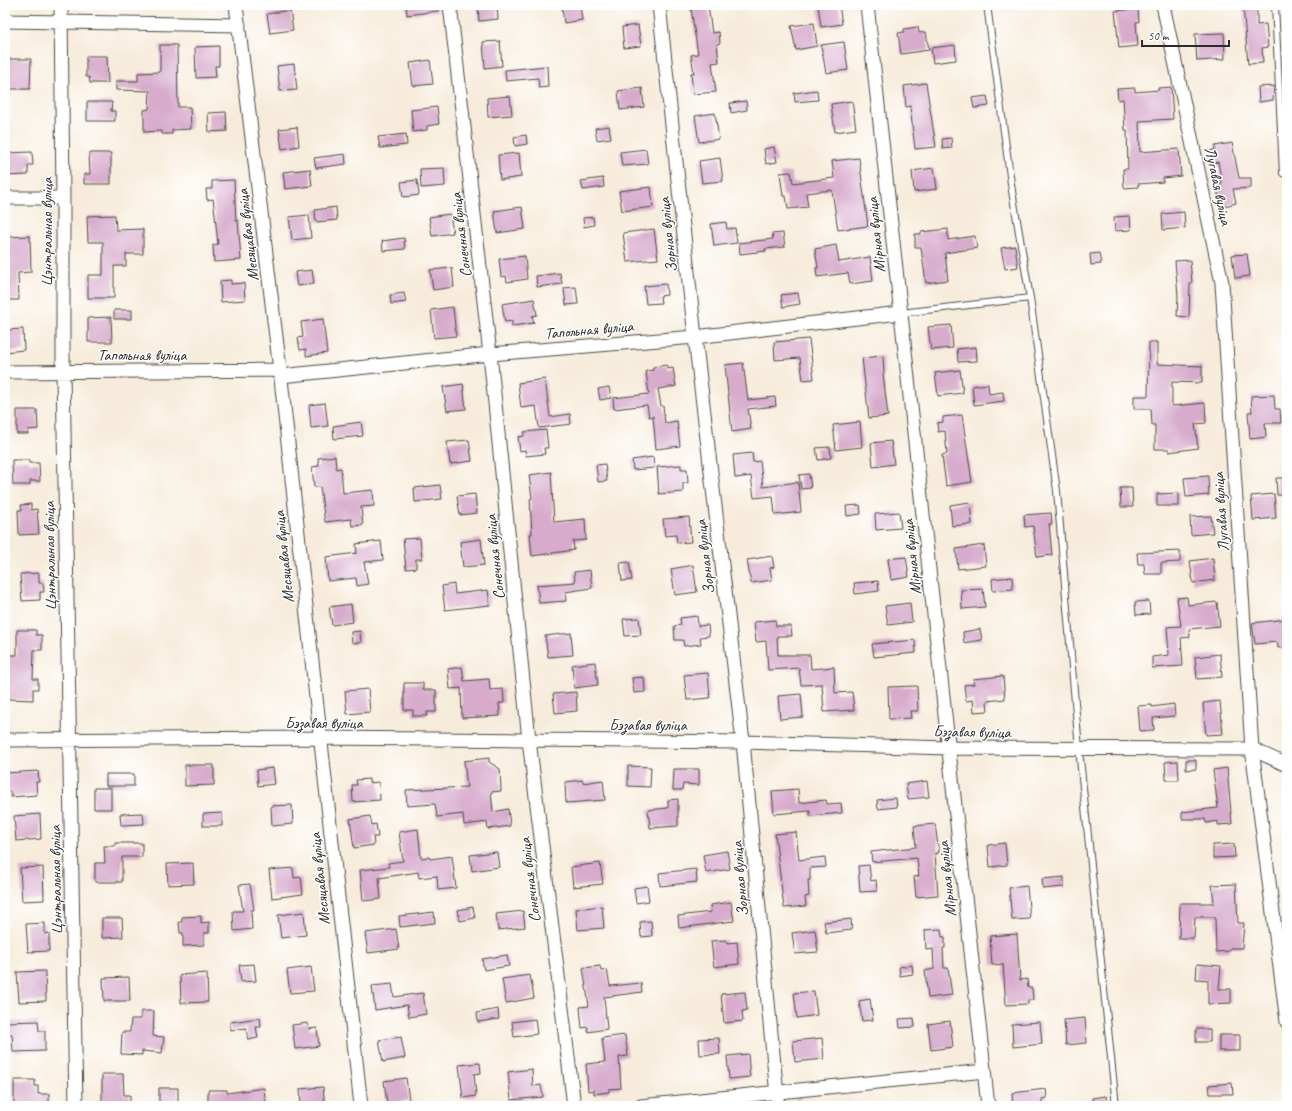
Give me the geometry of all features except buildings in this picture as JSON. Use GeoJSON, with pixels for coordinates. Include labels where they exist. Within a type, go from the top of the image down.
{"type":"FeatureCollection","features":[{"type":"Feature","properties":{"kind":"street","name":"Цэнтральная вуліца"},"geometry":{"type":"LineString","coordinates":[[60,5],[63,198],[63,372],[76,1106]]}},
{"type":"Feature","properties":{"kind":"street","name":"Месяцавая вуліца"},"geometry":{"type":"LineString","coordinates":[[236,5],[280,373],[362,1106]]}},
{"type":"Feature","properties":{"kind":"street","name":"Сонечная вуліца"},"geometry":{"type":"LineString","coordinates":[[450,5],[490,354],[529,740],[574,1106]]}},
{"type":"Feature","properties":{"kind":"street","name":"Зорная вуліца"},"geometry":{"type":"LineString","coordinates":[[659,5],[695,337],[743,742],[778,1106]]}},
{"type":"Feature","properties":{"kind":"street","name":"Мірная вуліца"},"geometry":{"type":"LineString","coordinates":[[867,5],[988,1106]]}},
{"type":"Feature","properties":{"kind":"street","name":"Лугавая вуліца"},"geometry":{"type":"LineString","coordinates":[[1163,5],[1222,283],[1252,749],[1287,1022]]}},
{"type":"Feature","properties":{"kind":"street"},"geometry":{"type":"LineString","coordinates":[[5,21],[238,25]]}},
{"type":"Feature","properties":{"kind":"street"},"geometry":{"type":"LineString","coordinates":[[5,198],[63,198]]}},
{"type":"Feature","properties":{"kind":"street","name":"Тапольная вуліца"},"geometry":{"type":"LineString","coordinates":[[5,372],[280,373],[695,337],[900,313]]}},
{"type":"Feature","properties":{"kind":"street","name":"Бэзавая вуліца"},"geometry":{"type":"LineString","coordinates":[[5,740],[70,741],[320,738],[743,742],[949,748],[1252,749],[1287,765]]}},
{"type":"Feature","properties":{"kind":"street"},"geometry":{"type":"LineString","coordinates":[[641,1106],[985,1071]]}},
{"type":"Feature","properties":{"kind":"lane"},"geometry":{"type":"LineString","coordinates":[[987,5],[1012,191],[1030,298],[1057,491],[1079,749],[1116,1106]]}},
{"type":"Feature","properties":{"kind":"lane"},"geometry":{"type":"LineString","coordinates":[[1275,5],[1284,173]]}},
{"type":"Feature","properties":{"kind":"lane"},"geometry":{"type":"LineString","coordinates":[[900,313],[1030,298]]}}]}
